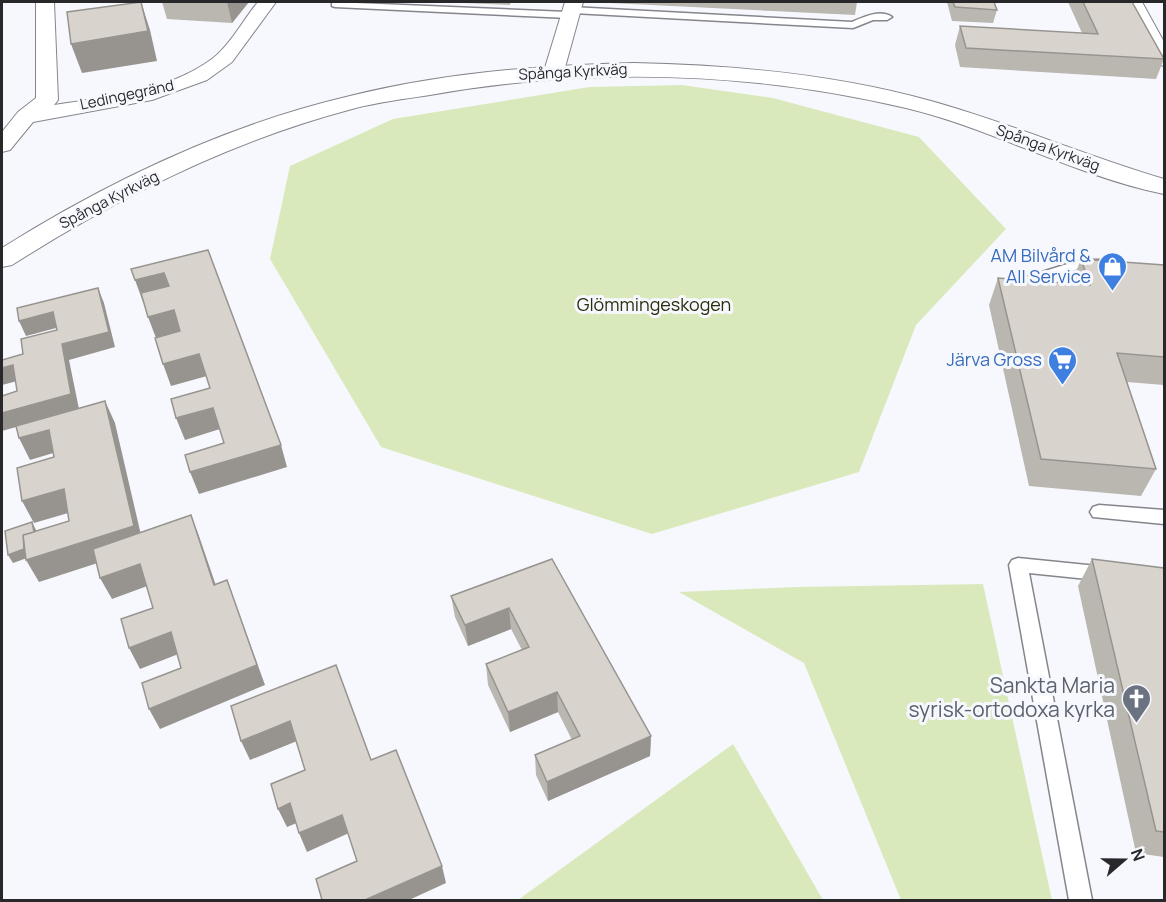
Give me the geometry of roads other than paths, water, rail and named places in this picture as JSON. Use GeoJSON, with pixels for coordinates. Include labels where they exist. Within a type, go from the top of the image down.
{"type":"FeatureCollection","features":[{"type":"Feature","properties":{"kind":"street"},"geometry":{"type":"LineString","coordinates":[[2,145],[26,117],[47,100],[45,2]]}},
{"type":"Feature","properties":{"kind":"street","name":"Ledingegränd"},"geometry":{"type":"LineString","coordinates":[[26,117],[136,96],[183,83],[220,63],[267,2]]}},
{"type":"Feature","properties":{"kind":"street"},"geometry":{"type":"LineString","coordinates":[[1133,2],[1164,60]]}},
{"type":"Feature","properties":{"kind":"street"},"geometry":{"type":"LineString","coordinates":[[554,70],[571,9]]}},
{"type":"Feature","properties":{"kind":"street","name":"Spånga Kyrkväg"},"geometry":{"type":"LineString","coordinates":[[3,256],[108,198],[262,129],[342,104],[467,80],[554,70],[660,68],[746,73],[828,86],[921,104],[1164,187]]}},
{"type":"Feature","properties":{"kind":"lane"},"geometry":{"type":"LineString","coordinates":[[335,4],[571,9],[853,25],[872,16],[887,16]]}},
{"type":"Feature","properties":{"kind":"lane"},"geometry":{"type":"LineString","coordinates":[[1034,303],[1031,280],[1080,264],[1114,263]]}},
{"type":"Feature","properties":{"kind":"lane"},"geometry":{"type":"LineString","coordinates":[[1099,512],[1164,517]]}},
{"type":"Feature","properties":{"kind":"lane"},"geometry":{"type":"LineString","coordinates":[[1081,900],[1018,565],[1131,577]]}},
{"type":"Feature","properties":{"kind":"place","name":"AM Bilvård & All Service"},"geometry":{"type":"Point","coordinates":[1112,292]}},
{"type":"Feature","properties":{"kind":"place","name":"Järva Gross"},"geometry":{"type":"Point","coordinates":[1063,386]}},
{"type":"Feature","properties":{"kind":"place","name":"Sankta Maria syrisk-ortodoxa kyrka"},"geometry":{"type":"Point","coordinates":[1136,724]}},
{"type":"Feature","properties":{"kind":"park label","name":"Glömmingeskogen"},"geometry":{"type":"Point","coordinates":[654,305]}}]}
